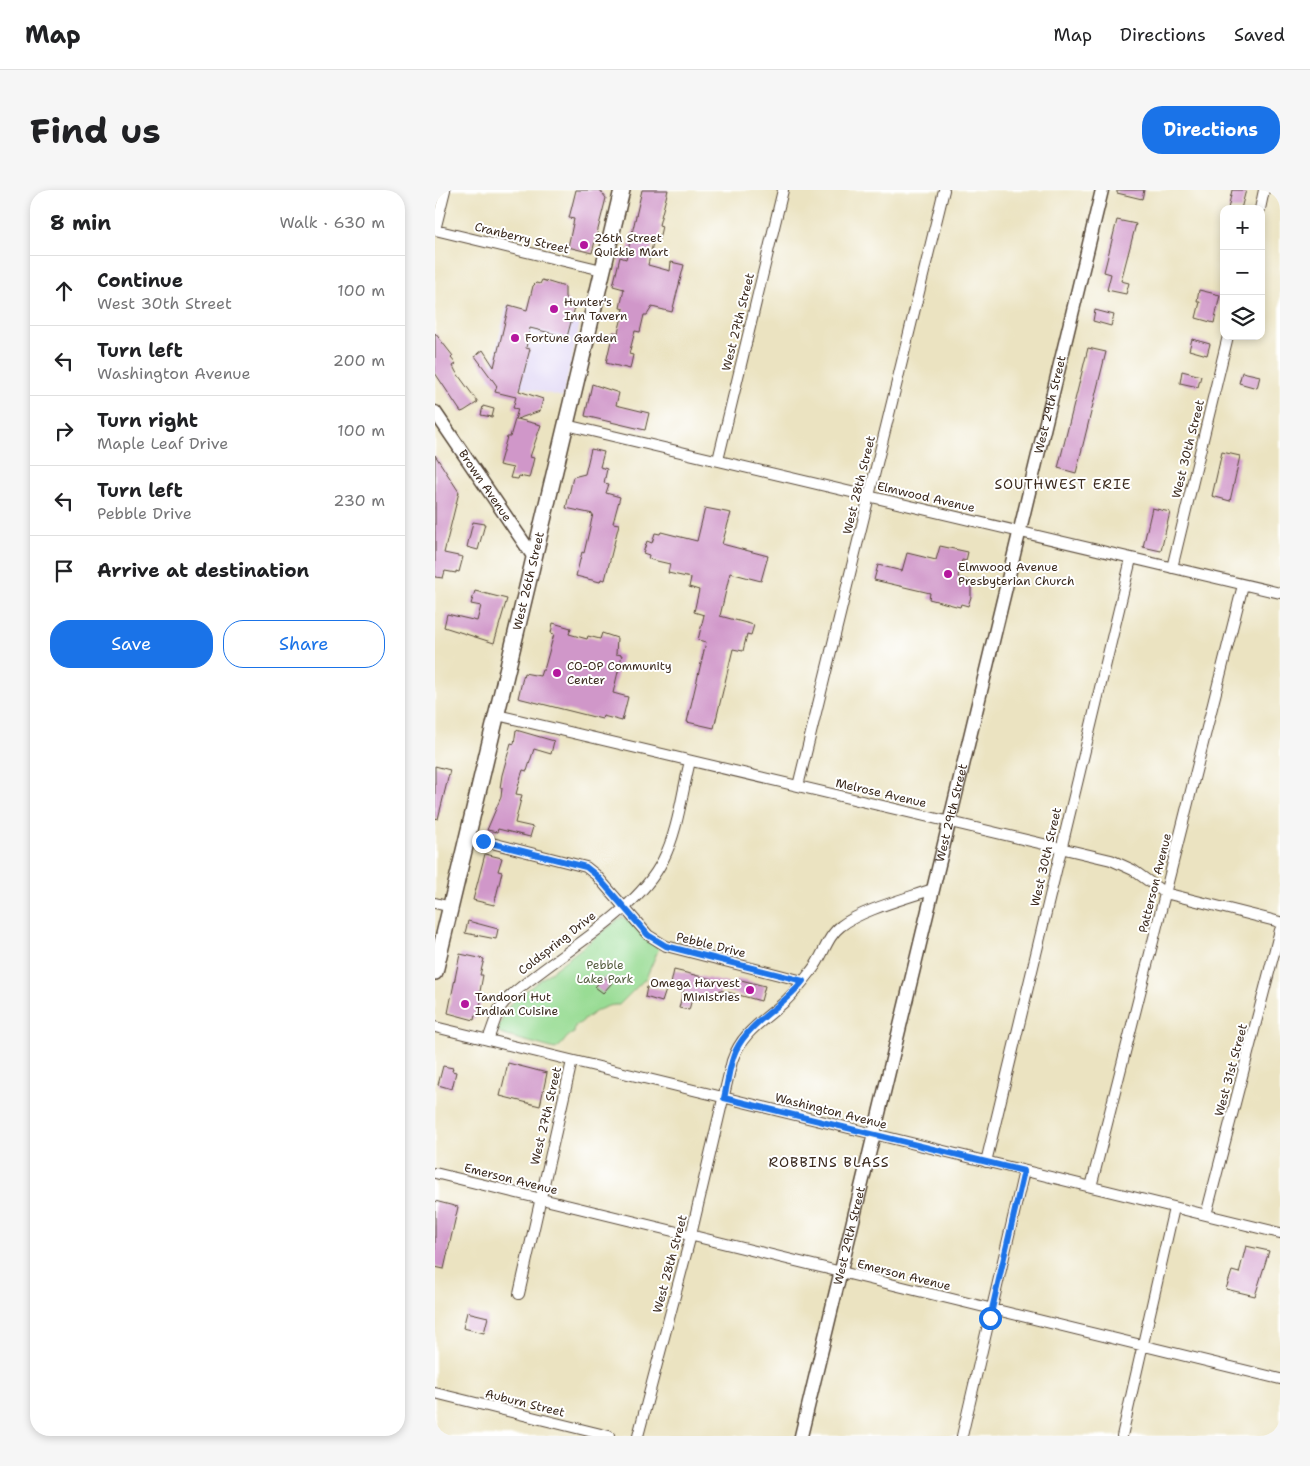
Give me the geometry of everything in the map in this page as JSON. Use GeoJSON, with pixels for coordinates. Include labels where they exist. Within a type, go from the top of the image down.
{"type":"FeatureCollection","features":[{"type":"Feature","properties":{"kind":"main road","name":"West 26th Street"},"geometry":{"type":"LineString","coordinates":[[435,972],[622,190]]}},
{"type":"Feature","properties":{"kind":"street"},"geometry":{"type":"LineString","coordinates":[[435,230],[445,190]]}},
{"type":"Feature","properties":{"kind":"street","name":"West 27th Street"},"geometry":{"type":"LineString","coordinates":[[718,460],[783,190]]}},
{"type":"Feature","properties":{"kind":"street","name":"West 28th Street"},"geometry":{"type":"LineString","coordinates":[[798,786],[944,190]]}},
{"type":"Feature","properties":{"kind":"street","name":"West 29th Street"},"geometry":{"type":"LineString","coordinates":[[801,1436],[1103,190]]}},
{"type":"Feature","properties":{"kind":"street"},"geometry":{"type":"LineString","coordinates":[[1261,205],[1264,190]]}},
{"type":"Feature","properties":{"kind":"street","name":"Cranberry Street"},"geometry":{"type":"LineString","coordinates":[[435,230],[602,270]]}},
{"type":"Feature","properties":{"kind":"street","name":"West 30th Street"},"geometry":{"type":"LineString","coordinates":[[1172,568],[1228,340]]}},
{"type":"Feature","properties":{"kind":"street","name":"Brown Avenue"},"geometry":{"type":"LineString","coordinates":[[435,412],[535,559]]}},
{"type":"Feature","properties":{"kind":"street","name":"Elmwood Avenue"},"geometry":{"type":"LineString","coordinates":[[566,425],[1280,594]]}},
{"type":"Feature","properties":{"kind":"street","name":"West 30th Street"},"geometry":{"type":"LineString","coordinates":[[987,1162],[1131,558]]}},
{"type":"Feature","properties":{"kind":"street","name":"Patterson Avenue"},"geometry":{"type":"LineString","coordinates":[[1091,1187],[1243,585]]}},
{"type":"Feature","properties":{"kind":"street","name":"Melrose Avenue"},"geometry":{"type":"LineString","coordinates":[[497,715],[1119,863],[1165,893],[1280,922]]}},
{"type":"Feature","properties":{"kind":"street","name":"Coldspring Drive"},"geometry":{"type":"LineString","coordinates":[[488,1040],[499,1009],[507,999],[623,908],[651,881],[667,851],[690,761]]}},
{"type":"Feature","properties":{"kind":"street","name":"Pebble Drive"},"geometry":{"type":"LineString","coordinates":[[468,837],[586,867],[596,875],[648,935],[666,946],[803,981]]}},
{"type":"Feature","properties":{"kind":"street","name":"West 28th Street"},"geometry":{"type":"LineString","coordinates":[[638,1436],[691,1235],[735,1052],[744,1037],[791,995],[803,981],[820,958],[833,934],[841,926],[859,916],[933,889]]}},
{"type":"Feature","properties":{"kind":"street"},"geometry":{"type":"LineString","coordinates":[[435,903],[451,907]]}},
{"type":"Feature","properties":{"kind":"street","name":"West 31st Street"},"geometry":{"type":"LineString","coordinates":[[1206,1215],[1280,930]]}},
{"type":"Feature","properties":{"kind":"street","name":"Washington Avenue"},"geometry":{"type":"LineString","coordinates":[[435,1027],[1280,1233]]}},
{"type":"Feature","properties":{"kind":"street","name":"West 27th Street"},"geometry":{"type":"LineString","coordinates":[[519,1294],[556,1124],[572,1061]]}},
{"type":"Feature","properties":{"kind":"street"},"geometry":{"type":"LineString","coordinates":[[962,1436],[1024,1171]]}},
{"type":"Feature","properties":{"kind":"street","name":"Emerson Avenue"},"geometry":{"type":"LineString","coordinates":[[435,1173],[1280,1379]]}},
{"type":"Feature","properties":{"kind":"street"},"geometry":{"type":"LineString","coordinates":[[1122,1436],[1174,1208]]}},
{"type":"Feature","properties":{"kind":"street","name":"Auburn Street"},"geometry":{"type":"LineString","coordinates":[[435,1394],[609,1436]]}},
{"type":"Feature","properties":{"kind":"shaded area"},"geometry":{"type":"Polygon","coordinates":[[[507,305],[580,323],[563,397],[489,379],[507,305]]]}},
{"type":"Feature","properties":{"kind":"green space","name":"Pebble Lake Park"},"geometry":{"type":"Polygon","coordinates":[[[622,917],[631,922],[659,948],[646,978],[619,1005],[601,1009],[590,1015],[575,1027],[574,1033],[568,1036],[555,1049],[500,1034],[498,1028],[508,1007],[518,997],[622,917]]]}},
{"type":"Feature","properties":{"kind":"building"},"geometry":{"type":"Polygon","coordinates":[[[576,190],[600,190],[606,198],[592,253],[568,247],[574,219],[569,218],[576,190]]]}},
{"type":"Feature","properties":{"kind":"building"},"geometry":{"type":"Polygon","coordinates":[[[642,190],[668,190],[659,225],[662,226],[659,240],[654,238],[648,265],[670,271],[671,262],[684,265],[672,312],[652,307],[647,315],[644,315],[640,332],[635,331],[629,354],[633,355],[630,369],[606,363],[613,332],[618,333],[624,309],[620,308],[624,289],[613,286],[620,257],[626,259],[642,190]]]}},
{"type":"Feature","properties":{"kind":"building"},"geometry":{"type":"Polygon","coordinates":[[[1117,190],[1144,190],[1142,199],[1117,193],[1117,190]]]}},
{"type":"Feature","properties":{"kind":"building"},"geometry":{"type":"Polygon","coordinates":[[[1232,190],[1246,190],[1242,205],[1229,205],[1232,190]]]}},
{"type":"Feature","properties":{"kind":"building"},"geometry":{"type":"Polygon","coordinates":[[[1117,220],[1136,224],[1121,281],[1129,283],[1126,294],[1107,290],[1111,274],[1104,272],[1117,220]]]}},
{"type":"Feature","properties":{"kind":"building"},"geometry":{"type":"Polygon","coordinates":[[[542,280],[565,287],[565,297],[571,306],[575,307],[567,337],[530,328],[526,348],[530,349],[519,391],[543,399],[540,411],[517,419],[541,425],[530,457],[534,458],[529,478],[519,476],[518,479],[510,478],[513,468],[499,465],[518,409],[513,408],[516,397],[495,392],[497,386],[475,356],[483,350],[494,367],[509,305],[527,310],[533,286],[536,283],[540,284],[542,280]]]}},
{"type":"Feature","properties":{"kind":"building"},"geometry":{"type":"Polygon","coordinates":[[[1199,290],[1220,295],[1214,323],[1196,318],[1200,302],[1197,302],[1199,290]]]}},
{"type":"Feature","properties":{"kind":"building"},"geometry":{"type":"Polygon","coordinates":[[[1095,310],[1114,315],[1111,326],[1093,321],[1095,310]]]}},
{"type":"Feature","properties":{"kind":"building"},"geometry":{"type":"Polygon","coordinates":[[[435,333],[453,356],[451,358],[456,364],[453,366],[456,372],[478,402],[464,411],[461,412],[435,373],[435,333]]]}},
{"type":"Feature","properties":{"kind":"building"},"geometry":{"type":"Polygon","coordinates":[[[1192,339],[1210,344],[1207,355],[1189,350],[1192,339]]]}},
{"type":"Feature","properties":{"kind":"building"},"geometry":{"type":"Polygon","coordinates":[[[1088,348],[1106,352],[1076,473],[1058,468],[1088,348]]]}},
{"type":"Feature","properties":{"kind":"building"},"geometry":{"type":"Polygon","coordinates":[[[1182,371],[1201,376],[1198,387],[1180,383],[1182,371]]]}},
{"type":"Feature","properties":{"kind":"building"},"geometry":{"type":"Polygon","coordinates":[[[1242,372],[1260,376],[1257,388],[1239,383],[1242,372]]]}},
{"type":"Feature","properties":{"kind":"building"},"geometry":{"type":"Polygon","coordinates":[[[592,384],[619,393],[616,405],[649,413],[645,430],[585,416],[592,384]]]}},
{"type":"Feature","properties":{"kind":"building"},"geometry":{"type":"Polygon","coordinates":[[[483,406],[494,409],[492,417],[481,415],[483,406]]]}},
{"type":"Feature","properties":{"kind":"building"},"geometry":{"type":"Polygon","coordinates":[[[591,449],[604,452],[600,467],[607,469],[604,483],[609,484],[606,493],[620,497],[613,523],[619,524],[605,580],[601,579],[600,582],[576,576],[582,552],[584,553],[593,514],[566,508],[573,477],[585,474],[591,449]]]}},
{"type":"Feature","properties":{"kind":"building"},"geometry":{"type":"Polygon","coordinates":[[[1222,452],[1240,456],[1230,501],[1212,496],[1222,452]]]}},
{"type":"Feature","properties":{"kind":"building"},"geometry":{"type":"Polygon","coordinates":[[[435,455],[459,492],[444,553],[463,557],[459,572],[445,571],[443,578],[435,577],[435,455]]]}},
{"type":"Feature","properties":{"kind":"building"},"geometry":{"type":"Polygon","coordinates":[[[705,508],[731,513],[722,544],[768,556],[761,581],[730,573],[720,616],[754,625],[751,635],[747,634],[743,651],[733,649],[714,728],[687,722],[706,642],[698,640],[704,615],[694,612],[699,590],[689,587],[691,578],[668,573],[670,564],[648,559],[649,555],[643,553],[647,541],[652,543],[655,533],[660,534],[661,532],[697,541],[705,508]]]}},
{"type":"Feature","properties":{"kind":"building"},"geometry":{"type":"Polygon","coordinates":[[[1152,508],[1170,512],[1161,551],[1143,547],[1152,508]]]}},
{"type":"Feature","properties":{"kind":"building"},"geometry":{"type":"Polygon","coordinates":[[[473,522],[485,524],[478,550],[467,547],[473,522]]]}},
{"type":"Feature","properties":{"kind":"building"},"geometry":{"type":"Polygon","coordinates":[[[940,546],[968,552],[966,561],[962,560],[958,577],[971,581],[971,597],[968,606],[961,604],[960,607],[929,599],[930,593],[874,580],[878,565],[902,571],[907,553],[936,560],[940,546]]]}},
{"type":"Feature","properties":{"kind":"building"},"geometry":{"type":"Polygon","coordinates":[[[475,591],[507,599],[494,643],[444,627],[447,614],[477,621],[481,606],[471,604],[475,591]]]}},
{"type":"Feature","properties":{"kind":"building"},"geometry":{"type":"Polygon","coordinates":[[[553,623],[571,628],[569,634],[587,639],[588,636],[600,639],[602,633],[617,638],[616,654],[622,655],[613,693],[628,697],[622,721],[603,716],[602,719],[518,698],[524,673],[540,676],[542,670],[544,670],[554,634],[551,633],[553,623]]]}},
{"type":"Feature","properties":{"kind":"building"},"geometry":{"type":"Polygon","coordinates":[[[516,730],[554,741],[551,754],[534,749],[527,771],[523,770],[516,794],[522,795],[515,823],[533,827],[530,837],[498,829],[497,832],[487,830],[501,797],[502,775],[511,743],[514,744],[516,730]]]}},
{"type":"Feature","properties":{"kind":"building"},"geometry":{"type":"Polygon","coordinates":[[[435,766],[450,770],[438,819],[435,818],[435,766]]]}},
{"type":"Feature","properties":{"kind":"building"},"geometry":{"type":"Polygon","coordinates":[[[485,854],[502,858],[498,871],[502,872],[494,905],[473,900],[485,854]]]}},
{"type":"Feature","properties":{"kind":"building"},"geometry":{"type":"Polygon","coordinates":[[[468,921],[498,929],[496,939],[465,933],[468,921]]]}},
{"type":"Feature","properties":{"kind":"building"},"geometry":{"type":"Polygon","coordinates":[[[460,954],[484,959],[480,975],[483,975],[479,997],[482,997],[478,1016],[475,1015],[474,1020],[448,1013],[460,954]]]}},
{"type":"Feature","properties":{"kind":"building"},"geometry":{"type":"Polygon","coordinates":[[[674,970],[736,985],[737,979],[765,986],[761,1001],[720,990],[719,996],[712,994],[710,999],[693,995],[689,1010],[679,1008],[684,988],[671,984],[674,970]]]}},
{"type":"Feature","properties":{"kind":"building"},"geometry":{"type":"Polygon","coordinates":[[[604,977],[612,983],[603,993],[595,987],[604,977]]]}},
{"type":"Feature","properties":{"kind":"building"},"geometry":{"type":"Polygon","coordinates":[[[647,987],[666,990],[662,1002],[645,997],[647,987]]]}},
{"type":"Feature","properties":{"kind":"building"},"geometry":{"type":"Polygon","coordinates":[[[508,1063],[547,1073],[540,1106],[500,1096],[508,1063]]]}},
{"type":"Feature","properties":{"kind":"building"},"geometry":{"type":"Polygon","coordinates":[[[443,1066],[453,1068],[452,1071],[456,1072],[452,1089],[438,1085],[443,1066]]]}},
{"type":"Feature","properties":{"kind":"building"},"geometry":{"type":"Polygon","coordinates":[[[435,1201],[458,1207],[444,1269],[435,1267],[435,1201]]]}},
{"type":"Feature","properties":{"kind":"building"},"geometry":{"type":"Polygon","coordinates":[[[1246,1246],[1269,1251],[1255,1296],[1226,1289],[1232,1271],[1239,1273],[1246,1246]]]}},
{"type":"Feature","properties":{"kind":"building"},"geometry":{"type":"Polygon","coordinates":[[[467,1312],[488,1317],[484,1333],[463,1328],[467,1312]]]}},
{"type":"Feature","properties":{"kind":"place","name":"26th Street Quickie Mart"},"geometry":{"type":"Point","coordinates":[584,245]}},
{"type":"Feature","properties":{"kind":"place","name":"Hunter's Inn Tavern"},"geometry":{"type":"Point","coordinates":[554,309]}},
{"type":"Feature","properties":{"kind":"place","name":"Fortune Garden"},"geometry":{"type":"Point","coordinates":[515,338]}},
{"type":"Feature","properties":{"kind":"place","name":"Elmwood Avenue Presbyterian Church"},"geometry":{"type":"Point","coordinates":[948,574]}},
{"type":"Feature","properties":{"kind":"place","name":"CO-OP Community Center"},"geometry":{"type":"Point","coordinates":[557,673]}},
{"type":"Feature","properties":{"kind":"place","name":"Omega Harvest Ministries"},"geometry":{"type":"Point","coordinates":[750,990]}},
{"type":"Feature","properties":{"kind":"place","name":"Tandoori Hut Indian Cuisine"},"geometry":{"type":"Point","coordinates":[465,1004]}},
{"type":"Feature","properties":{"kind":"district","name":"SOUTHWEST ERIE"},"geometry":{"type":"Point","coordinates":[1063,484]}},
{"type":"Feature","properties":{"kind":"district","name":"ROBBINS BLASS"},"geometry":{"type":"Point","coordinates":[829,1162]}},
{"type":"Feature","properties":{"kind":"route"},"geometry":{"type":"LineString","coordinates":[[483,841],[586,867],[596,875],[648,935],[660,944],[803,981],[782,1004],[748,1031],[735,1052],[724,1098],[1024,1171],[990,1318]]}}]}
